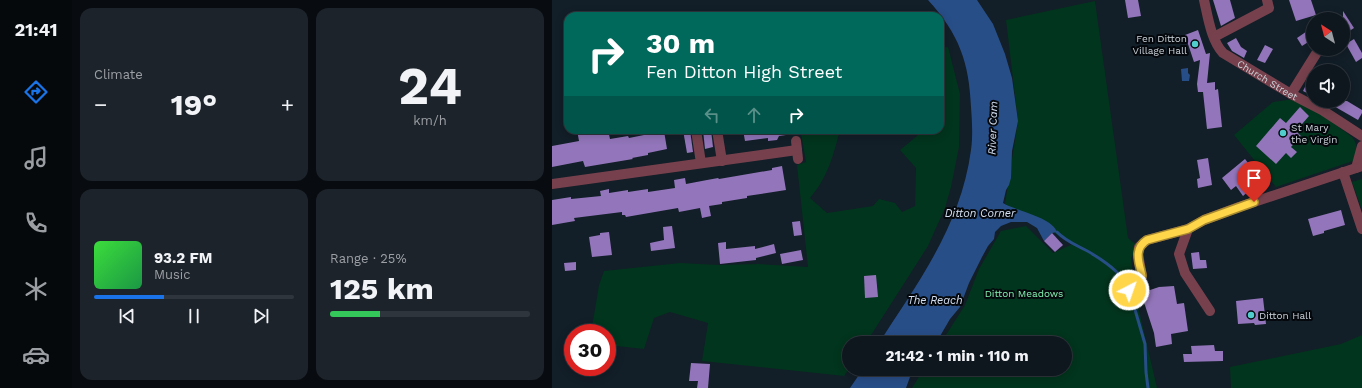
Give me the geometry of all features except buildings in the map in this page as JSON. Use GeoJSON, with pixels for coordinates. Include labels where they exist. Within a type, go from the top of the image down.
{"type":"FeatureCollection","features":[{"type":"Feature","properties":{"kind":"street","name":"Church Street"},"geometry":{"type":"LineString","coordinates":[[1204,0],[1218,48],[1228,57],[1322,110],[1362,136]]}},
{"type":"Feature","properties":{"kind":"street"},"geometry":{"type":"LineString","coordinates":[[1214,37],[1270,8],[1267,0]]}},
{"type":"Feature","properties":{"kind":"street"},"geometry":{"type":"LineString","coordinates":[[1292,94],[1316,56]]}},
{"type":"Feature","properties":{"kind":"street"},"geometry":{"type":"LineString","coordinates":[[697,134],[701,164]]}},
{"type":"Feature","properties":{"kind":"street"},"geometry":{"type":"LineString","coordinates":[[718,134],[722,161]]}},
{"type":"Feature","properties":{"kind":"street"},"geometry":{"type":"LineString","coordinates":[[1129,290],[1137,284],[1142,276],[1138,254],[1139,247],[1147,240],[1188,229],[1204,220],[1239,207],[1359,167],[1362,146]]}},
{"type":"Feature","properties":{"kind":"street"},"geometry":{"type":"LineString","coordinates":[[552,184],[797,150]]}},
{"type":"Feature","properties":{"kind":"street"},"geometry":{"type":"LineString","coordinates":[[1343,172],[1362,229]]}},
{"type":"Feature","properties":{"kind":"street"},"geometry":{"type":"LineString","coordinates":[[1188,229],[1179,254],[1185,274],[1210,311]]}},
{"type":"Feature","properties":{"kind":"green space","name":"Ditton Meadows"},"geometry":{"type":"Polygon","coordinates":[[[1095,1],[1128,238],[1139,247],[1131,258],[1134,286],[1131,284],[1137,302],[1157,388],[912,388],[920,376],[1072,376],[1072,336],[945,336],[965,305],[979,269],[1001,231],[1026,226],[1053,253],[1073,244],[1005,204],[1018,121],[1006,20],[1095,1]]]}},
{"type":"Feature","properties":{"kind":"green space"},"geometry":{"type":"Polygon","coordinates":[[[948,47],[960,94],[959,147],[945,208],[928,246],[870,336],[842,336],[842,376],[702,361],[708,323],[670,312],[654,318],[644,349],[616,346],[616,324],[592,324],[599,285],[604,271],[680,263],[719,265],[758,264],[808,267],[797,165],[806,162],[801,134],[839,134],[826,174],[810,198],[827,213],[873,206],[879,199],[895,203],[902,212],[915,206],[916,168],[900,150],[917,136],[917,134],[944,134],[944,48],[948,47]]]}},
{"type":"Feature","properties":{"kind":"green space"},"geometry":{"type":"Polygon","coordinates":[[[1294,99],[1306,106],[1306,108],[1310,108],[1323,115],[1352,137],[1356,143],[1356,151],[1353,161],[1276,187],[1234,135],[1273,102],[1294,99]]]}},
{"type":"Feature","properties":{"kind":"green space"},"geometry":{"type":"Polygon","coordinates":[[[1362,179],[1362,210],[1352,182],[1362,179]]]}},
{"type":"Feature","properties":{"kind":"green space"},"geometry":{"type":"Polygon","coordinates":[[[1362,335],[1362,388],[1231,388],[1230,367],[1341,344],[1362,335]]]}},
{"type":"Feature","properties":{"kind":"water","name":"Ditton Corner"},"geometry":{"type":"Polygon","coordinates":[[[928,0],[977,0],[993,24],[1005,54],[1012,78],[1018,121],[1012,151],[1011,178],[1003,203],[1041,218],[1054,227],[1057,232],[1052,233],[1044,241],[1037,228],[1027,222],[1011,222],[1001,226],[995,232],[994,239],[982,257],[969,283],[960,307],[950,319],[940,336],[884,336],[923,274],[948,228],[966,177],[972,139],[968,76],[965,62],[955,37],[944,20],[944,12],[938,12],[928,0]]]}},
{"type":"Feature","properties":{"kind":"water"},"geometry":{"type":"Polygon","coordinates":[[[1188,68],[1188,73],[1190,75],[1189,81],[1182,81],[1181,69],[1188,68]]]}},
{"type":"Feature","properties":{"kind":"water"},"geometry":{"type":"Polygon","coordinates":[[[858,376],[911,376],[906,388],[850,388],[858,376]]]}},
{"type":"Feature","properties":{"kind":"waterway"},"geometry":{"type":"LineString","coordinates":[[1057,232],[1065,239],[1109,265],[1118,273],[1128,287]]}},
{"type":"Feature","properties":{"kind":"waterway"},"geometry":{"type":"LineString","coordinates":[[1131,296],[1145,344],[1148,388]]}},
{"type":"Feature","properties":{"kind":"place","name":"Fen Ditton Village Hall"},"geometry":{"type":"Point","coordinates":[1195,44]}},
{"type":"Feature","properties":{"kind":"place","name":"St Mary the Virgin"},"geometry":{"type":"Point","coordinates":[1283,133]}},
{"type":"Feature","properties":{"kind":"place","name":"Ditton Hall"},"geometry":{"type":"Point","coordinates":[1251,315]}},
{"type":"Feature","properties":{"kind":"route"},"geometry":{"type":"LineString","coordinates":[[1129,290],[1137,284],[1142,276],[1138,254],[1139,247],[1147,240],[1188,229],[1204,220],[1254,202]]}},
{"type":"Feature","properties":{"kind":"water label","name":"River Cam"},"geometry":{"type":"Point","coordinates":[993,128]}},
{"type":"Feature","properties":{"kind":"water label","name":"The Reach"},"geometry":{"type":"Point","coordinates":[935,300]}}]}
